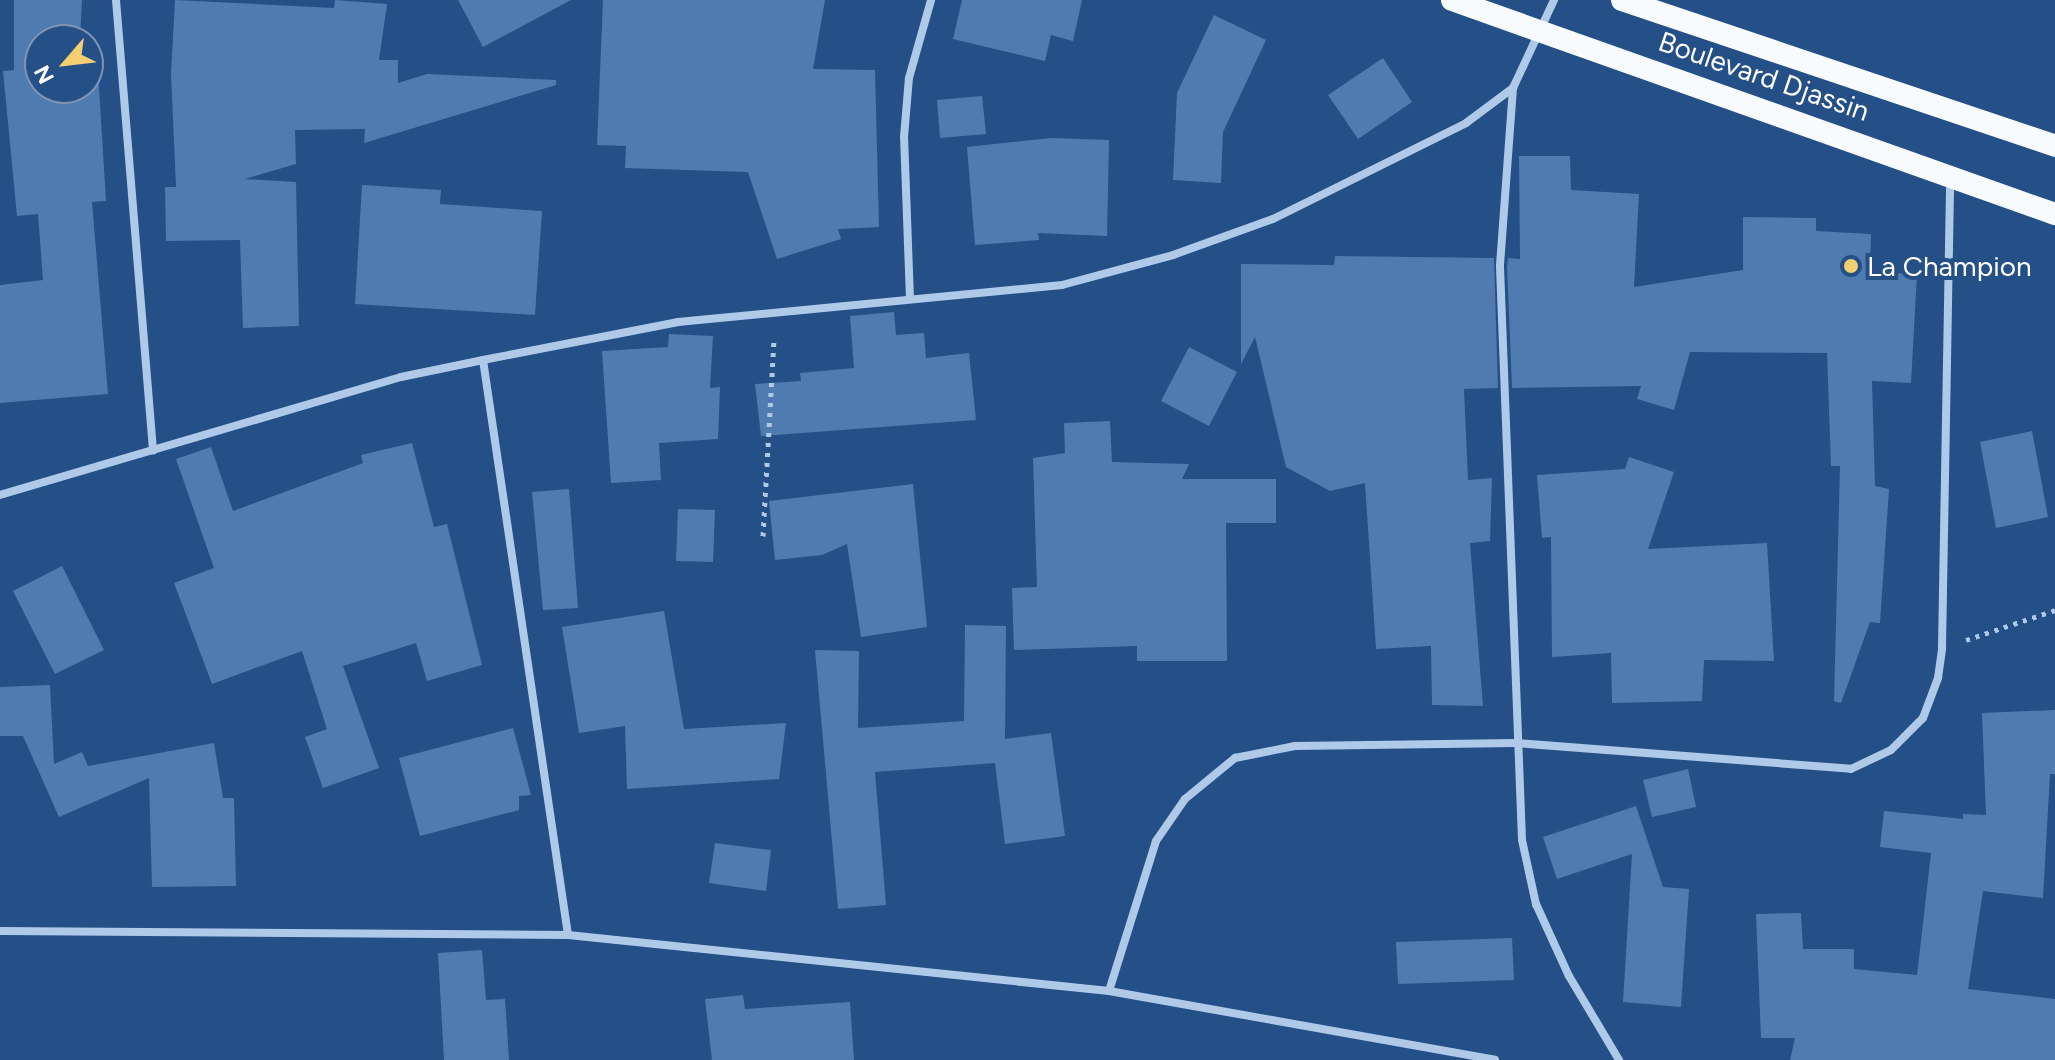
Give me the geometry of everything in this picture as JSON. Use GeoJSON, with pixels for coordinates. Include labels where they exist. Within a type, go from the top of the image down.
{"type":"FeatureCollection","features":[{"type":"Feature","properties":{"kind":"highway","name":"Boulevard Djassin"},"geometry":{"type":"LineString","coordinates":[[1452,0],[1950,173],[2055,214]]}},
{"type":"Feature","properties":{"kind":"highway","name":"Boulevard Djassin"},"geometry":{"type":"LineString","coordinates":[[1622,0],[2055,146]]}},
{"type":"Feature","properties":{"kind":"street"},"geometry":{"type":"LineString","coordinates":[[116,0],[153,450]]}},
{"type":"Feature","properties":{"kind":"street"},"geometry":{"type":"LineString","coordinates":[[910,299],[904,137],[909,78],[931,0]]}},
{"type":"Feature","properties":{"kind":"street"},"geometry":{"type":"LineString","coordinates":[[1554,0],[1513,88],[1500,267],[1516,743],[1522,840],[1536,904],[1587,1009],[1619,1060]]}},
{"type":"Feature","properties":{"kind":"street"},"geometry":{"type":"LineString","coordinates":[[0,495],[401,377],[483,360],[678,322],[1062,285],[1173,255],[1273,219],[1389,165],[1466,123],[1513,88]]}},
{"type":"Feature","properties":{"kind":"street"},"geometry":{"type":"LineString","coordinates":[[1109,991],[1156,841],[1185,799],[1235,758],[1295,746],[1516,743],[1851,769],[1891,750],[1923,718],[1938,678],[1942,648],[1950,173]]}},
{"type":"Feature","properties":{"kind":"street"},"geometry":{"type":"LineString","coordinates":[[483,360],[568,935]]}},
{"type":"Feature","properties":{"kind":"street"},"geometry":{"type":"LineString","coordinates":[[0,931],[568,935],[1109,991],[1495,1060]]}},
{"type":"Feature","properties":{"kind":"path"},"geometry":{"type":"LineString","coordinates":[[763,536],[776,311]]}},
{"type":"Feature","properties":{"kind":"path"},"geometry":{"type":"LineString","coordinates":[[1942,648],[2055,610]]}},
{"type":"Feature","properties":{"kind":"building"},"geometry":{"type":"Polygon","coordinates":[[[14,0],[82,0],[81,24],[24,24],[24,104],[100,104],[106,201],[92,202],[108,394],[0,403],[0,285],[43,280],[38,214],[17,216],[3,71],[14,70],[14,0]]]}},
{"type":"Feature","properties":{"kind":"building"},"geometry":{"type":"Polygon","coordinates":[[[175,0],[334,8],[335,0],[387,4],[379,60],[398,60],[398,83],[427,74],[556,80],[556,85],[364,143],[365,129],[295,130],[296,164],[245,179],[296,182],[299,326],[243,328],[240,240],[166,241],[165,187],[176,187],[171,74],[175,0]]]}},
{"type":"Feature","properties":{"kind":"building"},"geometry":{"type":"Polygon","coordinates":[[[458,0],[571,0],[483,47],[458,0]]]}},
{"type":"Feature","properties":{"kind":"building"},"geometry":{"type":"Polygon","coordinates":[[[603,0],[825,0],[813,69],[875,70],[879,227],[838,229],[841,239],[777,259],[748,172],[625,168],[626,146],[597,145],[603,0]]]}},
{"type":"Feature","properties":{"kind":"building"},"geometry":{"type":"Polygon","coordinates":[[[962,0],[1082,0],[1073,41],[1051,35],[1045,61],[953,39],[962,0]]]}},
{"type":"Feature","properties":{"kind":"building"},"geometry":{"type":"Polygon","coordinates":[[[1214,15],[1266,40],[1223,132],[1221,183],[1173,180],[1177,93],[1214,15]]]}},
{"type":"Feature","properties":{"kind":"building"},"geometry":{"type":"Polygon","coordinates":[[[1383,58],[1412,102],[1358,139],[1328,95],[1383,58]]]}},
{"type":"Feature","properties":{"kind":"building"},"geometry":{"type":"Polygon","coordinates":[[[982,96],[986,134],[940,138],[937,100],[982,96]]]}},
{"type":"Feature","properties":{"kind":"building"},"geometry":{"type":"Polygon","coordinates":[[[1051,138],[1109,140],[1107,236],[1038,233],[1039,240],[975,245],[967,147],[1051,138]]]}},
{"type":"Feature","properties":{"kind":"building"},"geometry":{"type":"Polygon","coordinates":[[[1519,156],[1570,156],[1571,190],[1639,194],[1634,287],[1743,270],[1743,217],[1816,218],[1816,231],[1871,234],[1870,272],[1917,274],[1911,383],[1872,381],[1875,486],[1889,489],[1880,623],[1870,622],[1841,703],[1834,701],[1840,466],[1831,466],[1827,353],[1690,352],[1674,410],[1637,399],[1641,386],[1512,388],[1507,267],[1508,258],[1520,259],[1519,156]]]}},
{"type":"Feature","properties":{"kind":"building"},"geometry":{"type":"Polygon","coordinates":[[[362,185],[441,190],[440,204],[542,211],[535,315],[355,304],[362,185]]]}},
{"type":"Feature","properties":{"kind":"building"},"geometry":{"type":"Polygon","coordinates":[[[1335,256],[1494,258],[1498,388],[1464,389],[1468,480],[1492,478],[1490,541],[1470,543],[1483,706],[1432,705],[1431,646],[1376,649],[1365,483],[1330,491],[1286,467],[1255,337],[1241,364],[1241,264],[1334,265],[1335,256]]]}},
{"type":"Feature","properties":{"kind":"building"},"geometry":{"type":"Polygon","coordinates":[[[894,312],[896,335],[924,333],[926,358],[969,353],[976,420],[761,436],[755,384],[801,381],[800,373],[854,368],[850,316],[894,312]]]}},
{"type":"Feature","properties":{"kind":"building"},"geometry":{"type":"Polygon","coordinates":[[[669,334],[713,336],[710,388],[720,387],[718,439],[659,443],[661,480],[611,483],[602,351],[668,347],[669,334]]]}},
{"type":"Feature","properties":{"kind":"building"},"geometry":{"type":"Polygon","coordinates":[[[1189,347],[1237,372],[1209,426],[1161,401],[1189,347]]]}},
{"type":"Feature","properties":{"kind":"building"},"geometry":{"type":"Polygon","coordinates":[[[1110,421],[1112,462],[1189,464],[1182,479],[1276,479],[1276,523],[1226,523],[1227,661],[1137,661],[1137,646],[1014,650],[1012,588],[1037,587],[1033,458],[1065,453],[1064,423],[1110,421]]]}},
{"type":"Feature","properties":{"kind":"building"},"geometry":{"type":"Polygon","coordinates":[[[2032,431],[2048,517],[1996,528],[1980,442],[2032,431]]]}},
{"type":"Feature","properties":{"kind":"building"},"geometry":{"type":"Polygon","coordinates":[[[412,443],[434,527],[447,524],[482,665],[427,681],[416,643],[343,666],[379,768],[323,788],[305,737],[327,729],[302,651],[212,684],[174,583],[214,568],[176,459],[211,447],[233,511],[363,463],[361,455],[412,443]]]}},
{"type":"Feature","properties":{"kind":"building"},"geometry":{"type":"Polygon","coordinates":[[[1629,457],[1674,472],[1648,549],[1767,543],[1774,661],[1704,660],[1702,701],[1612,703],[1611,653],[1552,657],[1551,537],[1542,538],[1537,475],[1625,469],[1629,457]]]}},
{"type":"Feature","properties":{"kind":"building"},"geometry":{"type":"Polygon","coordinates":[[[913,484],[927,627],[861,637],[847,544],[822,555],[775,560],[769,501],[913,484]]]}},
{"type":"Feature","properties":{"kind":"building"},"geometry":{"type":"Polygon","coordinates":[[[569,489],[578,608],[543,610],[532,492],[569,489]]]}},
{"type":"Feature","properties":{"kind":"building"},"geometry":{"type":"Polygon","coordinates":[[[678,509],[715,510],[713,562],[676,561],[678,509]]]}},
{"type":"Feature","properties":{"kind":"building"},"geometry":{"type":"Polygon","coordinates":[[[62,566],[104,650],[55,674],[13,591],[62,566]]]}},
{"type":"Feature","properties":{"kind":"building"},"geometry":{"type":"Polygon","coordinates":[[[664,611],[684,729],[786,723],[779,779],[627,789],[625,726],[579,733],[562,627],[664,611]]]}},
{"type":"Feature","properties":{"kind":"building"},"geometry":{"type":"Polygon","coordinates":[[[965,625],[1006,626],[1005,739],[1051,733],[1065,836],[1005,844],[995,763],[875,772],[886,905],[838,909],[815,650],[859,651],[858,728],[964,721],[965,625]]]}},
{"type":"Feature","properties":{"kind":"building"},"geometry":{"type":"Polygon","coordinates":[[[50,685],[54,764],[82,752],[88,766],[214,743],[223,798],[234,798],[236,886],[152,887],[149,778],[59,817],[23,736],[0,736],[0,687],[50,685]]]}},
{"type":"Feature","properties":{"kind":"building"},"geometry":{"type":"Polygon","coordinates":[[[2055,710],[2055,774],[2050,774],[2043,898],[1983,891],[1968,989],[2055,999],[2055,1060],[1790,1060],[1795,1038],[1761,1038],[1756,914],[1801,913],[1803,949],[1854,949],[1854,969],[1917,975],[1931,853],[1880,847],[1884,811],[1963,819],[1963,814],[1986,815],[1982,713],[2055,710]]]}},
{"type":"Feature","properties":{"kind":"building"},"geometry":{"type":"Polygon","coordinates":[[[513,728],[531,795],[519,796],[519,810],[420,836],[399,758],[513,728]]]}},
{"type":"Feature","properties":{"kind":"building"},"geometry":{"type":"Polygon","coordinates":[[[1688,769],[1696,807],[1652,817],[1643,780],[1688,769]]]}},
{"type":"Feature","properties":{"kind":"building"},"geometry":{"type":"Polygon","coordinates":[[[1636,806],[1663,887],[1689,889],[1681,1007],[1623,1002],[1632,854],[1557,879],[1543,837],[1636,806]]]}},
{"type":"Feature","properties":{"kind":"building"},"geometry":{"type":"Polygon","coordinates":[[[715,843],[771,850],[766,891],[709,883],[715,843]]]}},
{"type":"Feature","properties":{"kind":"building"},"geometry":{"type":"Polygon","coordinates":[[[1512,938],[1514,980],[1398,984],[1396,942],[1512,938]]]}},
{"type":"Feature","properties":{"kind":"building"},"geometry":{"type":"Polygon","coordinates":[[[482,950],[486,1000],[505,999],[509,1060],[444,1060],[438,953],[482,950]]]}},
{"type":"Feature","properties":{"kind":"building"},"geometry":{"type":"Polygon","coordinates":[[[743,995],[745,1009],[850,1002],[854,1060],[712,1060],[705,999],[743,995]]]}},
{"type":"Feature","properties":{"kind":"place","name":"La Champion"},"geometry":{"type":"Point","coordinates":[1851,266]}}]}
